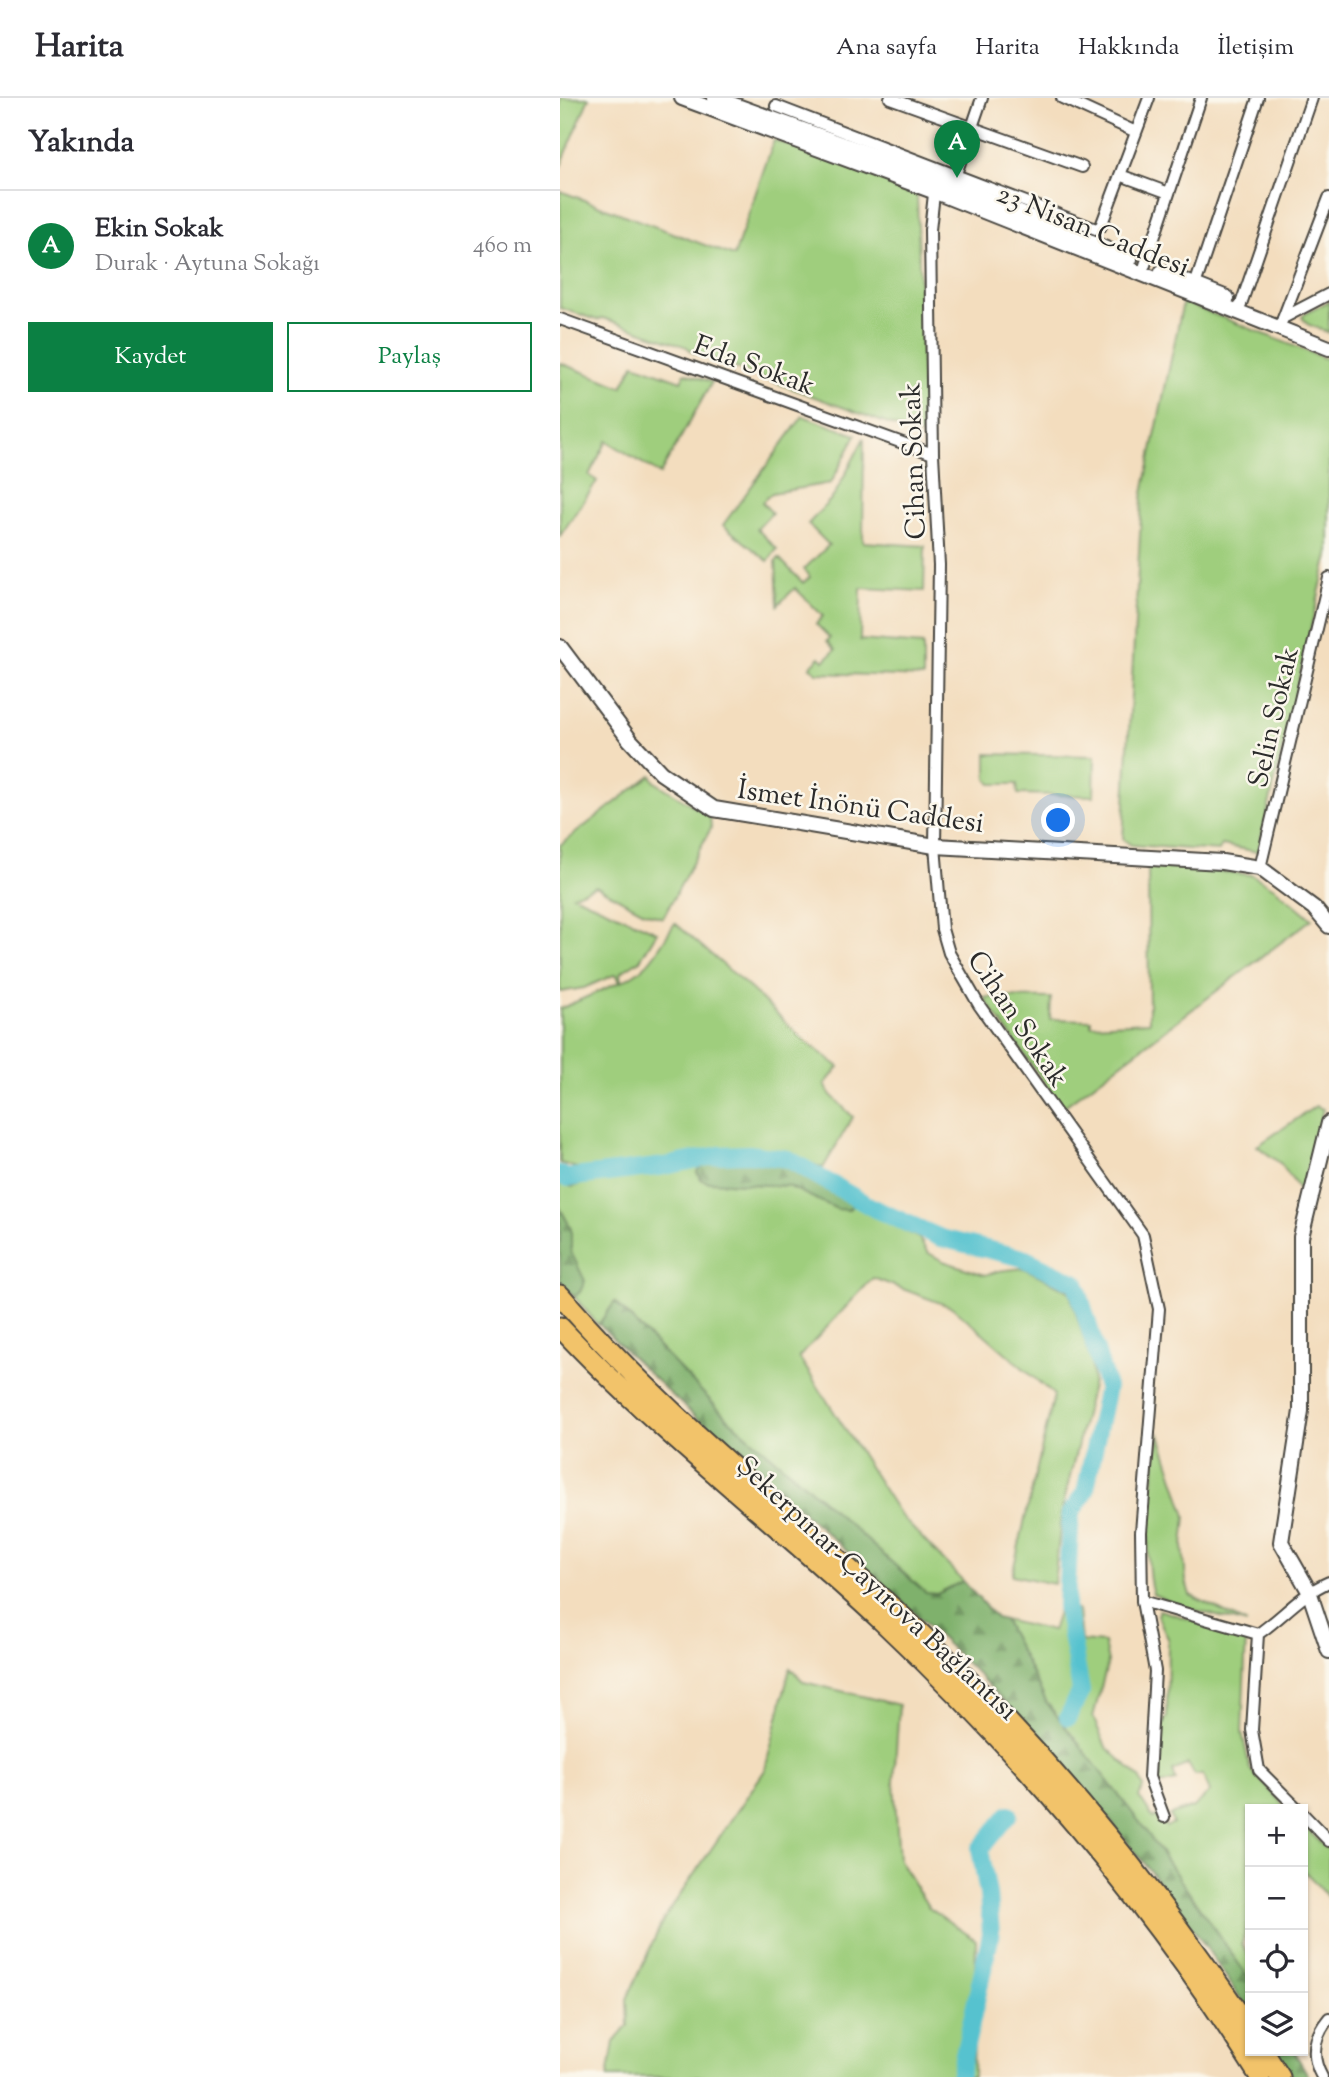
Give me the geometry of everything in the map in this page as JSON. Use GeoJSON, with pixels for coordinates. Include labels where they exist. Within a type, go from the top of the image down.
{"type":"FeatureCollection","features":[{"type":"Feature","properties":{"kind":"highway","name":"Şekerpınar-Çayırova Bağlantısı"},"geometry":{"type":"LineString","coordinates":[[560,1295],[619,1359],[691,1429],[920,1633],[1034,1749],[1095,1820],[1153,1894],[1245,2023]]}},
{"type":"Feature","properties":{"kind":"highway","name":"Şekerpınar-Çayırova Bağlantısı"},"geometry":{"type":"LineString","coordinates":[[560,1327],[675,1440],[882,1621],[1020,1759],[1142,1905],[1260,2077]]}},
{"type":"Feature","properties":{"kind":"highway"},"geometry":{"type":"LineString","coordinates":[[1266,2056],[1280,2077]]}},
{"type":"Feature","properties":{"kind":"street","name":"23 Nisan Caddesi"},"geometry":{"type":"LineString","coordinates":[[682,98],[935,185],[1283,319],[1329,340]]}},
{"type":"Feature","properties":{"kind":"street","name":"23 Nisan Caddesi"},"geometry":{"type":"LineString","coordinates":[[715,98],[775,107],[935,185],[1329,348]]}},
{"type":"Feature","properties":{"kind":"street"},"geometry":{"type":"LineString","coordinates":[[890,98],[1082,167]]}},
{"type":"Feature","properties":{"kind":"street"},"geometry":{"type":"LineString","coordinates":[[956,174],[982,98]]}},
{"type":"Feature","properties":{"kind":"street"},"geometry":{"type":"LineString","coordinates":[[1062,98],[1136,132]]}},
{"type":"Feature","properties":{"kind":"street"},"geometry":{"type":"LineString","coordinates":[[775,107],[1096,229],[1101,226],[1149,98]]}},
{"type":"Feature","properties":{"kind":"street"},"geometry":{"type":"LineString","coordinates":[[1145,265],[1201,98]]}},
{"type":"Feature","properties":{"kind":"street"},"geometry":{"type":"LineString","coordinates":[[1195,285],[1258,98]]}},
{"type":"Feature","properties":{"kind":"street"},"geometry":{"type":"LineString","coordinates":[[1241,304],[1312,98]]}},
{"type":"Feature","properties":{"kind":"street"},"geometry":{"type":"LineString","coordinates":[[1120,175],[1169,193]]}},
{"type":"Feature","properties":{"kind":"street","name":"Cihan Sokak"},"geometry":{"type":"LineString","coordinates":[[935,185],[930,230],[933,454],[939,565],[934,846],[942,929],[949,953],[979,1005],[1143,1235],[1159,1309],[1141,1532],[1142,1601],[1155,1671],[1149,1777],[1164,1817]]}},
{"type":"Feature","properties":{"kind":"street"},"geometry":{"type":"LineString","coordinates":[[1283,319],[1329,198]]}},
{"type":"Feature","properties":{"kind":"street"},"geometry":{"type":"LineString","coordinates":[[1315,235],[1329,228]]}},
{"type":"Feature","properties":{"kind":"street"},"geometry":{"type":"LineString","coordinates":[[1283,319],[1329,294]]}},
{"type":"Feature","properties":{"kind":"street","name":"Eda Sokak"},"geometry":{"type":"LineString","coordinates":[[560,319],[933,454]]}},
{"type":"Feature","properties":{"kind":"street","name":"Selin Sokak"},"geometry":{"type":"LineString","coordinates":[[1260,868],[1329,578]]}},
{"type":"Feature","properties":{"kind":"street","name":"İsmet İnönü Caddesi"},"geometry":{"type":"LineString","coordinates":[[560,647],[630,740],[661,773],[714,809],[934,846],[1222,862],[1260,868],[1314,908],[1329,926]]}},
{"type":"Feature","properties":{"kind":"street"},"geometry":{"type":"LineString","coordinates":[[1329,1123],[1301,1237],[1301,1411],[1282,1542],[1309,1591],[1329,1651]]}},
{"type":"Feature","properties":{"kind":"street"},"geometry":{"type":"LineString","coordinates":[[1258,1634],[1309,1591],[1329,1582]]}},
{"type":"Feature","properties":{"kind":"street"},"geometry":{"type":"LineString","coordinates":[[1142,1601],[1258,1634]]}},
{"type":"Feature","properties":{"kind":"street"},"geometry":{"type":"LineString","coordinates":[[1258,1634],[1252,1730],[1259,1770],[1293,1804]]}},
{"type":"Feature","properties":{"kind":"street"},"geometry":{"type":"LineString","coordinates":[[1308,1819],[1329,1841]]}},
{"type":"Feature","properties":{"kind":"street"},"geometry":{"type":"LineString","coordinates":[[1322,2077],[1316,2067],[1314,2049],[1319,2032],[1329,2018]]}},
{"type":"Feature","properties":{"kind":"green space"},"geometry":{"type":"Polygon","coordinates":[[[560,98],[589,98],[560,168],[560,98]]]}},
{"type":"Feature","properties":{"kind":"green space"},"geometry":{"type":"Polygon","coordinates":[[[774,140],[911,188],[917,194],[924,434],[918,435],[692,352],[687,347],[603,318],[597,320],[560,308],[560,191],[734,256],[774,140]]]}},
{"type":"Feature","properties":{"kind":"green space"},"geometry":{"type":"Polygon","coordinates":[[[1329,301],[1329,333],[1307,324],[1302,317],[1329,301]]]}},
{"type":"Feature","properties":{"kind":"green space"},"geometry":{"type":"Polygon","coordinates":[[[1183,302],[1329,360],[1329,551],[1258,852],[1222,845],[1219,851],[1131,845],[1123,839],[1142,498],[1183,302]]]}},
{"type":"Feature","properties":{"kind":"green space"},"geometry":{"type":"Polygon","coordinates":[[[560,363],[622,387],[634,364],[681,381],[685,373],[712,382],[660,474],[607,441],[589,475],[597,481],[560,536],[560,363]]]}},
{"type":"Feature","properties":{"kind":"green space"},"geometry":{"type":"Polygon","coordinates":[[[803,416],[856,435],[831,483],[772,493],[762,502],[772,513],[757,529],[777,549],[768,561],[723,525],[803,416]]]}},
{"type":"Feature","properties":{"kind":"green space"},"geometry":{"type":"Polygon","coordinates":[[[864,438],[863,542],[925,546],[924,591],[861,588],[860,640],[923,645],[923,677],[817,673],[810,667],[820,657],[824,661],[835,650],[827,641],[830,638],[816,624],[823,616],[795,588],[778,605],[776,561],[779,558],[803,583],[810,577],[804,569],[829,545],[808,524],[834,496],[864,438]]]}},
{"type":"Feature","properties":{"kind":"green space"},"geometry":{"type":"Polygon","coordinates":[[[987,754],[1095,756],[1094,796],[1018,794],[1017,784],[991,784],[987,779],[987,754]]]}},
{"type":"Feature","properties":{"kind":"green space"},"geometry":{"type":"Polygon","coordinates":[[[651,775],[655,782],[710,816],[711,828],[663,918],[644,912],[596,886],[573,895],[657,932],[640,960],[620,973],[621,982],[647,964],[675,923],[752,990],[805,1041],[839,1067],[825,1084],[829,1093],[853,1117],[823,1168],[781,1152],[716,1149],[670,1162],[590,1172],[560,1163],[560,1009],[620,982],[616,974],[584,988],[560,992],[560,845],[651,775]]]}},
{"type":"Feature","properties":{"kind":"green space"},"geometry":{"type":"Polygon","coordinates":[[[1148,864],[1252,875],[1276,889],[1312,919],[1062,1108],[984,998],[1051,998],[1050,1019],[1091,1020],[1091,1025],[1149,1022],[1148,864]]]}},
{"type":"Feature","properties":{"kind":"green space"},"geometry":{"type":"Polygon","coordinates":[[[1316,1106],[1323,1109],[1301,1192],[1281,1164],[1257,1146],[1316,1106]]]}},
{"type":"Feature","properties":{"kind":"green space"},"geometry":{"type":"Polygon","coordinates":[[[748,1158],[790,1164],[854,1204],[848,1210],[837,1209],[788,1186],[709,1182],[701,1180],[697,1172],[713,1161],[748,1158]]]}},
{"type":"Feature","properties":{"kind":"green space"},"geometry":{"type":"Polygon","coordinates":[[[702,1164],[697,1172],[728,1183],[788,1186],[848,1210],[854,1204],[919,1238],[927,1252],[943,1261],[985,1275],[1024,1268],[1069,1291],[1091,1361],[1093,1381],[1062,1510],[1054,1584],[1012,1575],[1054,1395],[954,1308],[873,1278],[799,1357],[900,1515],[963,1581],[937,1594],[926,1594],[729,1420],[615,1302],[598,1325],[560,1280],[560,1183],[572,1187],[601,1178],[702,1164]]]}},
{"type":"Feature","properties":{"kind":"green space"},"geometry":{"type":"Polygon","coordinates":[[[560,1208],[571,1228],[571,1252],[585,1281],[580,1292],[574,1297],[560,1280],[560,1208]]]}},
{"type":"Feature","properties":{"kind":"green space"},"geometry":{"type":"Polygon","coordinates":[[[615,1302],[729,1420],[926,1593],[937,1594],[963,1581],[996,1618],[1004,1620],[1047,1703],[1141,1824],[1245,1973],[1245,2005],[1138,1856],[1098,1806],[1013,1711],[922,1620],[718,1437],[599,1324],[615,1302]]]}},
{"type":"Feature","properties":{"kind":"green space"},"geometry":{"type":"Polygon","coordinates":[[[1159,1432],[1186,1516],[1183,1546],[1190,1595],[1247,1624],[1187,1608],[1153,1594],[1148,1559],[1159,1432]]]}},
{"type":"Feature","properties":{"kind":"green space"},"geometry":{"type":"Polygon","coordinates":[[[1060,1606],[1078,1610],[1081,1641],[1104,1643],[1108,1662],[1093,1717],[1106,1747],[1139,1777],[1143,1787],[1139,1797],[1153,1818],[1159,1816],[1166,1827],[1173,1823],[1170,1815],[1194,1807],[1210,1792],[1203,1775],[1195,1775],[1188,1764],[1173,1771],[1176,1781],[1159,1785],[1154,1774],[1158,1768],[1155,1740],[1167,1717],[1168,1638],[1157,1615],[1159,1610],[1246,1636],[1242,1732],[1250,1769],[1282,1804],[1245,1804],[1245,1934],[1242,1944],[1245,1949],[1245,1973],[1141,1824],[1047,1703],[1004,1620],[1052,1631],[1060,1606]]]}},
{"type":"Feature","properties":{"kind":"green space"},"geometry":{"type":"Polygon","coordinates":[[[790,1668],[804,1682],[899,1705],[894,1781],[899,1860],[929,1908],[976,1940],[973,2077],[608,2077],[614,2042],[628,2026],[627,1999],[663,1920],[765,1770],[790,1668]]]}},
{"type":"Feature","properties":{"kind":"green space"},"geometry":{"type":"Polygon","coordinates":[[[1308,1830],[1329,1851],[1329,1898],[1308,1875],[1308,1830]]]}},
{"type":"Feature","properties":{"kind":"green space"},"geometry":{"type":"Polygon","coordinates":[[[1278,2056],[1297,2056],[1309,2077],[1292,2077],[1278,2056]]]}},
{"type":"Feature","properties":{"kind":"waterway"},"geometry":{"type":"LineString","coordinates":[[560,1174],[566,1178],[665,1166],[719,1155],[749,1154],[788,1159],[875,1209],[941,1238],[1023,1258],[1076,1283],[1107,1387],[1085,1493],[1071,1512],[1066,1606],[1081,1691],[1068,1717]]}},
{"type":"Feature","properties":{"kind":"waterway"},"geometry":{"type":"LineString","coordinates":[[959,2077],[991,1934],[988,1894],[980,1849],[1009,1814]]}},
{"type":"Feature","properties":{"kind":"place","name":"Ekin Sokak"},"geometry":{"type":"Point","coordinates":[957,178]}}]}
